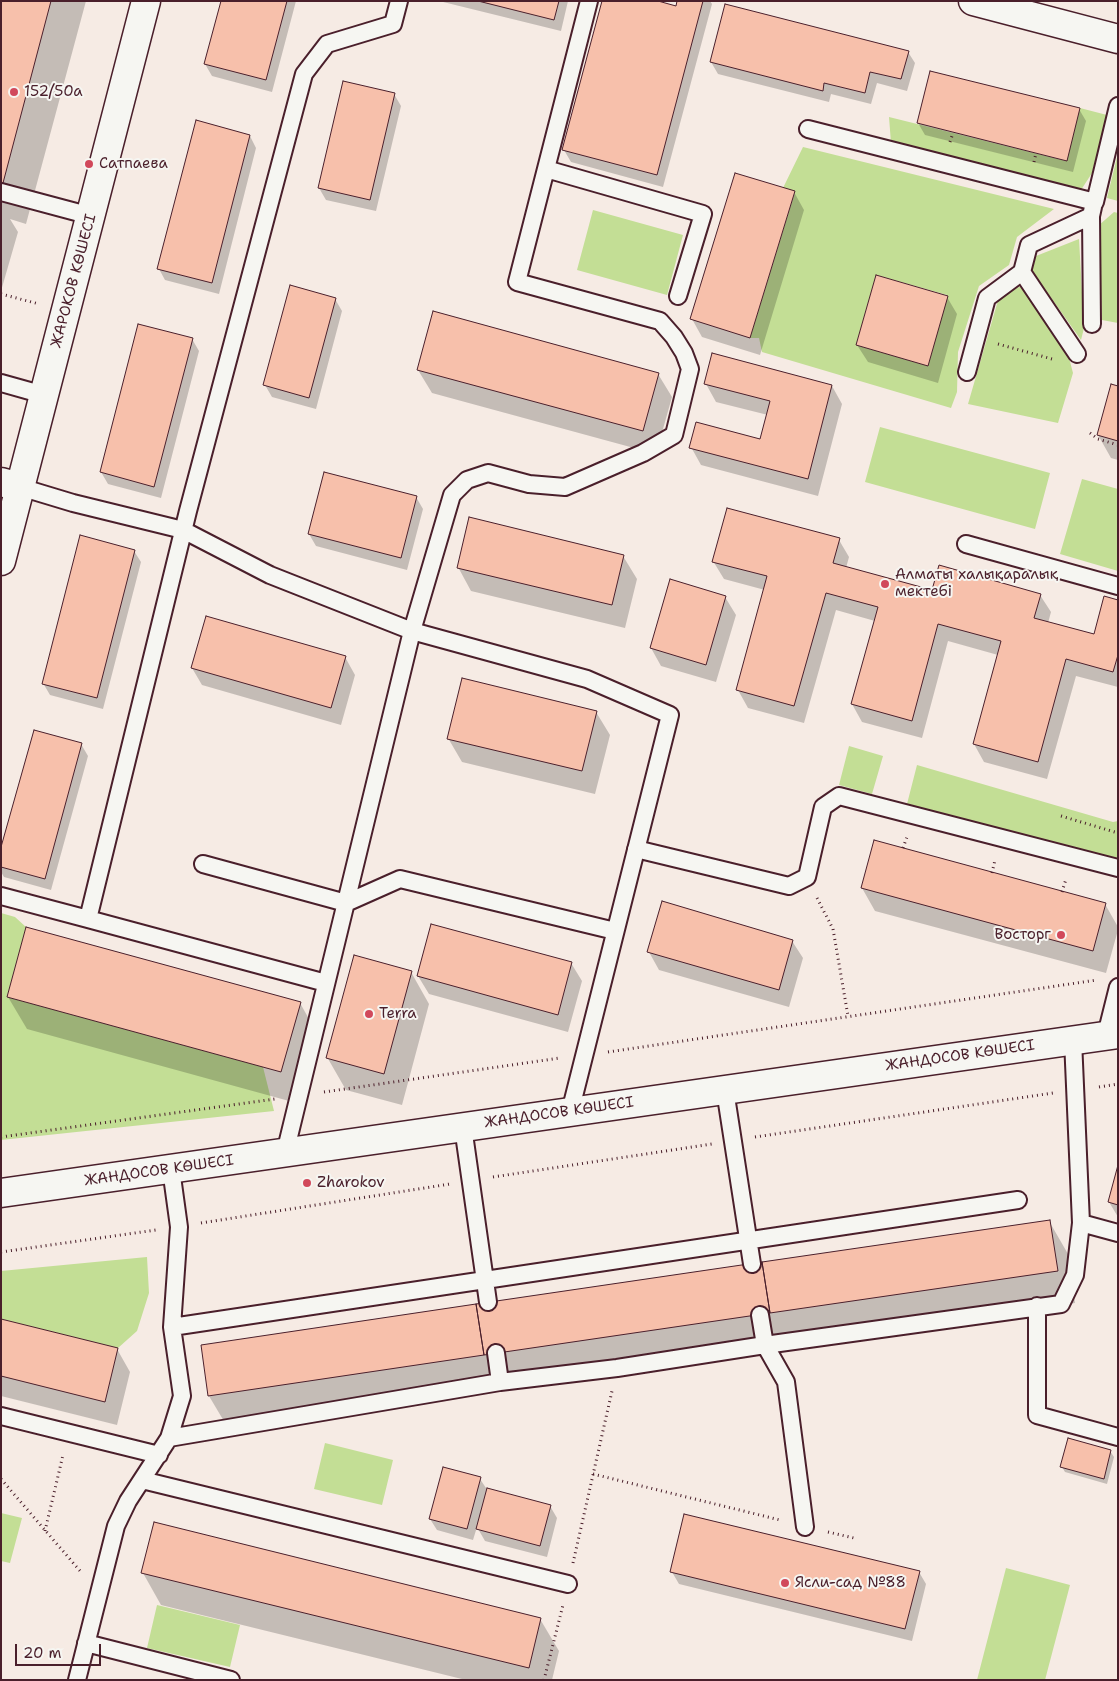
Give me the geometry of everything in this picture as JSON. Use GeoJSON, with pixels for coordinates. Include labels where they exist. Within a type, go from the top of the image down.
{"type":"FeatureCollection","features":[{"type":"Feature","properties":{"kind":"main road","name":"ЖАРОКОВ КӨШЕСІ"},"geometry":{"type":"LineString","coordinates":[[1,561],[11,485],[44,394],[146,1]]}},
{"type":"Feature","properties":{"kind":"main road"},"geometry":{"type":"LineString","coordinates":[[988,3],[1118,39]]}},
{"type":"Feature","properties":{"kind":"main road","name":"ЖАНДОСОВ КӨШЕСІ"},"geometry":{"type":"LineString","coordinates":[[1,1193],[1112,1034]]}},
{"type":"Feature","properties":{"kind":"lane"},"geometry":{"type":"LineString","coordinates":[[88,919],[183,530],[304,74],[327,44],[393,24],[399,1]]}},
{"type":"Feature","properties":{"kind":"lane"},"geometry":{"type":"LineString","coordinates":[[285,1152],[412,631],[452,496],[467,480],[488,473],[529,484],[565,486],[643,453],[674,435],[690,369],[684,353],[660,320],[516,282],[589,1]]}},
{"type":"Feature","properties":{"kind":"lane"},"geometry":{"type":"LineString","coordinates":[[1092,324],[1093,209],[1118,106]]}},
{"type":"Feature","properties":{"kind":"lane"},"geometry":{"type":"LineString","coordinates":[[808,129],[1093,209]]}},
{"type":"Feature","properties":{"kind":"lane"},"geometry":{"type":"LineString","coordinates":[[546,169],[703,214],[678,296]]}},
{"type":"Feature","properties":{"kind":"lane"},"geometry":{"type":"LineString","coordinates":[[1,192],[91,216]]}},
{"type":"Feature","properties":{"kind":"lane"},"geometry":{"type":"LineString","coordinates":[[968,372],[988,298],[1022,272],[1029,245],[1093,209]]}},
{"type":"Feature","properties":{"kind":"lane"},"geometry":{"type":"LineString","coordinates":[[1022,272],[1077,354]]}},
{"type":"Feature","properties":{"kind":"lane"},"geometry":{"type":"LineString","coordinates":[[1,383],[44,394]]}},
{"type":"Feature","properties":{"kind":"lane"},"geometry":{"type":"LineString","coordinates":[[11,485],[73,503],[183,530],[270,575],[412,631],[587,679],[670,715],[570,1112]]}},
{"type":"Feature","properties":{"kind":"lane"},"geometry":{"type":"LineString","coordinates":[[966,544],[1118,586]]}},
{"type":"Feature","properties":{"kind":"lane"},"geometry":{"type":"LineString","coordinates":[[636,849],[789,886],[807,877],[823,807],[839,796],[1118,868]]}},
{"type":"Feature","properties":{"kind":"lane"},"geometry":{"type":"LineString","coordinates":[[203,864],[346,902],[400,879],[615,930]]}},
{"type":"Feature","properties":{"kind":"lane"},"geometry":{"type":"LineString","coordinates":[[1,896],[326,983]]}},
{"type":"Feature","properties":{"kind":"lane"},"geometry":{"type":"LineString","coordinates":[[1112,1034],[1118,987]]}},
{"type":"Feature","properties":{"kind":"lane"},"geometry":{"type":"LineString","coordinates":[[169,1438],[500,1382],[617,1368],[765,1345],[1061,1304],[1074,1275],[1081,1223],[1073,1040]]}},
{"type":"Feature","properties":{"kind":"lane"},"geometry":{"type":"LineString","coordinates":[[725,1090],[752,1264]]}},
{"type":"Feature","properties":{"kind":"lane"},"geometry":{"type":"LineString","coordinates":[[462,1127],[488,1302]]}},
{"type":"Feature","properties":{"kind":"lane"},"geometry":{"type":"LineString","coordinates":[[77,1680],[116,1526],[128,1501],[169,1438],[182,1396],[172,1327],[179,1227],[171,1169]]}},
{"type":"Feature","properties":{"kind":"lane"},"geometry":{"type":"LineString","coordinates":[[172,1327],[1018,1200]]}},
{"type":"Feature","properties":{"kind":"lane"},"geometry":{"type":"LineString","coordinates":[[1081,1223],[1118,1233]]}},
{"type":"Feature","properties":{"kind":"lane"},"geometry":{"type":"LineString","coordinates":[[1037,1306],[1037,1414],[1118,1438]]}},
{"type":"Feature","properties":{"kind":"lane"},"geometry":{"type":"LineString","coordinates":[[760,1314],[765,1345],[786,1382],[805,1527]]}},
{"type":"Feature","properties":{"kind":"lane"},"geometry":{"type":"LineString","coordinates":[[496,1353],[500,1382]]}},
{"type":"Feature","properties":{"kind":"lane"},"geometry":{"type":"LineString","coordinates":[[1,1416],[159,1455]]}},
{"type":"Feature","properties":{"kind":"lane"},"geometry":{"type":"LineString","coordinates":[[142,1480],[568,1584]]}},
{"type":"Feature","properties":{"kind":"lane"},"geometry":{"type":"LineString","coordinates":[[86,1644],[231,1680]]}},
{"type":"Feature","properties":{"kind":"path"},"geometry":{"type":"LineString","coordinates":[[1,294],[66,311]]}},
{"type":"Feature","properties":{"kind":"path"},"geometry":{"type":"LineString","coordinates":[[977,338],[1057,361]]}},
{"type":"Feature","properties":{"kind":"path"},"geometry":{"type":"LineString","coordinates":[[1090,433],[1098,439],[1118,445]]}},
{"type":"Feature","properties":{"kind":"path"},"geometry":{"type":"LineString","coordinates":[[1061,816],[1118,833]]}},
{"type":"Feature","properties":{"kind":"path"},"geometry":{"type":"LineString","coordinates":[[807,877],[833,929],[848,1016]]}},
{"type":"Feature","properties":{"kind":"path"},"geometry":{"type":"LineString","coordinates":[[1,1252],[179,1227],[733,1140],[1118,1084]]}},
{"type":"Feature","properties":{"kind":"path"},"geometry":{"type":"LineString","coordinates":[[544,1680],[594,1474],[617,1368]]}},
{"type":"Feature","properties":{"kind":"path"},"geometry":{"type":"LineString","coordinates":[[45,1531],[69,1433]]}},
{"type":"Feature","properties":{"kind":"path"},"geometry":{"type":"LineString","coordinates":[[594,1474],[854,1538]]}},
{"type":"Feature","properties":{"kind":"path"},"geometry":{"type":"LineString","coordinates":[[1,1479],[99,1593]]}},
{"type":"Feature","properties":{"kind":"green space"},"geometry":{"type":"Polygon","coordinates":[[[1080,108],[1107,115],[1092,173],[1081,190],[891,143],[889,117],[1066,161],[1080,108]]]}},
{"type":"Feature","properties":{"kind":"green space"},"geometry":{"type":"Polygon","coordinates":[[[803,147],[1054,209],[1017,237],[1009,265],[979,286],[958,352],[957,392],[951,408],[762,352],[759,338],[750,338],[795,192],[783,188],[803,147]],[[876,275],[856,345],[928,366],[947,295],[876,275]]]}},
{"type":"Feature","properties":{"kind":"green space"},"geometry":{"type":"Polygon","coordinates":[[[1118,153],[1118,201],[1107,198],[1118,153]]]}},
{"type":"Feature","properties":{"kind":"green space"},"geometry":{"type":"Polygon","coordinates":[[[593,210],[683,235],[667,295],[577,270],[593,210]]]}},
{"type":"Feature","properties":{"kind":"green space"},"geometry":{"type":"Polygon","coordinates":[[[1114,212],[1118,213],[1118,323],[1102,320],[1098,226],[1114,212]]]}},
{"type":"Feature","properties":{"kind":"green space"},"geometry":{"type":"Polygon","coordinates":[[[1079,239],[1084,328],[1081,340],[1032,271],[1036,256],[1079,239]]]}},
{"type":"Feature","properties":{"kind":"green space"},"geometry":{"type":"Polygon","coordinates":[[[1021,286],[1068,354],[1073,373],[1058,423],[968,404],[999,297],[1021,286]]]}},
{"type":"Feature","properties":{"kind":"green space"},"geometry":{"type":"Polygon","coordinates":[[[880,427],[1050,473],[1035,529],[865,482],[880,427]]]}},
{"type":"Feature","properties":{"kind":"green space"},"geometry":{"type":"Polygon","coordinates":[[[1082,479],[1118,489],[1118,571],[1060,554],[1082,479]]]}},
{"type":"Feature","properties":{"kind":"green space"},"geometry":{"type":"Polygon","coordinates":[[[849,746],[883,756],[872,794],[839,785],[849,746]]]}},
{"type":"Feature","properties":{"kind":"green space"},"geometry":{"type":"Polygon","coordinates":[[[917,765],[1113,822],[1118,821],[1118,860],[907,804],[917,765]]]}},
{"type":"Feature","properties":{"kind":"green space"},"geometry":{"type":"Polygon","coordinates":[[[1,913],[15,917],[26,927],[7,997],[263,1067],[274,1111],[1,1140],[1,913]]]}},
{"type":"Feature","properties":{"kind":"green space"},"geometry":{"type":"Polygon","coordinates":[[[147,1257],[149,1293],[137,1331],[118,1348],[1,1319],[1,1271],[147,1257]]]}},
{"type":"Feature","properties":{"kind":"green space"},"geometry":{"type":"Polygon","coordinates":[[[325,1443],[393,1460],[382,1505],[314,1489],[325,1443]]]}},
{"type":"Feature","properties":{"kind":"green space"},"geometry":{"type":"Polygon","coordinates":[[[1,1513],[22,1518],[10,1563],[1,1561],[1,1513]]]}},
{"type":"Feature","properties":{"kind":"green space"},"geometry":{"type":"Polygon","coordinates":[[[1006,1568],[1070,1585],[1045,1680],[977,1680],[1006,1568]]]}},
{"type":"Feature","properties":{"kind":"green space"},"geometry":{"type":"Polygon","coordinates":[[[157,1605],[240,1625],[230,1667],[147,1648],[157,1605]]]}},
{"type":"Feature","properties":{"kind":"building","name":"152/50a"},"geometry":{"type":"Polygon","coordinates":[[[1,1],[51,1],[3,183],[1,182],[1,1]]]}},
{"type":"Feature","properties":{"kind":"building"},"geometry":{"type":"Polygon","coordinates":[[[221,1],[287,1],[266,80],[204,64],[221,1]]]}},
{"type":"Feature","properties":{"kind":"building"},"geometry":{"type":"Polygon","coordinates":[[[478,1],[559,1],[554,20],[478,1]]]}},
{"type":"Feature","properties":{"kind":"building"},"geometry":{"type":"Polygon","coordinates":[[[602,1],[658,1],[676,6],[677,1],[703,1],[657,175],[562,150],[602,1]]]}},
{"type":"Feature","properties":{"kind":"building"},"geometry":{"type":"Polygon","coordinates":[[[725,4],[909,51],[901,79],[870,72],[865,93],[824,83],[823,91],[710,62],[725,4]]]}},
{"type":"Feature","properties":{"kind":"building"},"geometry":{"type":"Polygon","coordinates":[[[930,71],[1080,108],[1067,161],[917,123],[930,71]]]}},
{"type":"Feature","properties":{"kind":"building"},"geometry":{"type":"Polygon","coordinates":[[[343,81],[395,93],[370,200],[318,188],[343,81]]]}},
{"type":"Feature","properties":{"kind":"building"},"geometry":{"type":"Polygon","coordinates":[[[196,120],[250,135],[212,283],[157,269],[196,120]]]}},
{"type":"Feature","properties":{"kind":"building"},"geometry":{"type":"Polygon","coordinates":[[[735,173],[795,191],[750,338],[690,319],[735,173]]]}},
{"type":"Feature","properties":{"kind":"building"},"geometry":{"type":"Polygon","coordinates":[[[876,275],[948,296],[928,366],[856,345],[876,275]]]}},
{"type":"Feature","properties":{"kind":"building"},"geometry":{"type":"Polygon","coordinates":[[[290,285],[336,298],[309,398],[263,385],[290,285]]]}},
{"type":"Feature","properties":{"kind":"building"},"geometry":{"type":"Polygon","coordinates":[[[433,311],[659,373],[643,431],[417,370],[433,311]]]}},
{"type":"Feature","properties":{"kind":"building"},"geometry":{"type":"Polygon","coordinates":[[[138,324],[193,338],[154,487],[100,472],[138,324]]]}},
{"type":"Feature","properties":{"kind":"building"},"geometry":{"type":"Polygon","coordinates":[[[712,353],[832,385],[808,479],[689,448],[696,422],[760,439],[770,401],[704,384],[712,353]]]}},
{"type":"Feature","properties":{"kind":"building"},"geometry":{"type":"Polygon","coordinates":[[[1111,384],[1118,386],[1118,441],[1097,435],[1111,384]]]}},
{"type":"Feature","properties":{"kind":"building"},"geometry":{"type":"Polygon","coordinates":[[[324,472],[417,496],[401,558],[308,534],[324,472]]]}},
{"type":"Feature","properties":{"kind":"building"},"geometry":{"type":"Polygon","coordinates":[[[727,508],[840,538],[833,563],[932,590],[939,565],[1041,594],[1034,618],[1094,634],[1104,596],[1118,600],[1118,655],[1113,672],[1066,659],[1038,762],[973,744],[1001,641],[938,624],[912,721],[851,704],[878,607],[826,593],[794,706],[736,690],[767,576],[712,562],[727,508]]]}},
{"type":"Feature","properties":{"kind":"building"},"geometry":{"type":"Polygon","coordinates":[[[469,517],[624,555],[612,605],[457,568],[469,517]]]}},
{"type":"Feature","properties":{"kind":"building"},"geometry":{"type":"Polygon","coordinates":[[[80,535],[135,550],[97,698],[42,684],[80,535]]]}},
{"type":"Feature","properties":{"kind":"building"},"geometry":{"type":"Polygon","coordinates":[[[670,579],[726,596],[706,665],[650,648],[670,579]]]}},
{"type":"Feature","properties":{"kind":"building"},"geometry":{"type":"Polygon","coordinates":[[[206,616],[346,656],[331,708],[191,668],[206,616]]]}},
{"type":"Feature","properties":{"kind":"building"},"geometry":{"type":"Polygon","coordinates":[[[462,678],[597,711],[582,771],[447,739],[462,678]]]}},
{"type":"Feature","properties":{"kind":"building"},"geometry":{"type":"Polygon","coordinates":[[[34,730],[82,743],[45,879],[1,867],[1,847],[34,730]]]}},
{"type":"Feature","properties":{"kind":"building"},"geometry":{"type":"Polygon","coordinates":[[[874,840],[1106,903],[1093,951],[861,888],[874,840]]]}},
{"type":"Feature","properties":{"kind":"building"},"geometry":{"type":"Polygon","coordinates":[[[662,901],[793,940],[779,990],[647,952],[662,901]]]}},
{"type":"Feature","properties":{"kind":"building"},"geometry":{"type":"Polygon","coordinates":[[[431,924],[572,962],[558,1015],[417,976],[431,924]]]}},
{"type":"Feature","properties":{"kind":"building"},"geometry":{"type":"Polygon","coordinates":[[[26,927],[301,1002],[281,1072],[7,997],[26,927]]]}},
{"type":"Feature","properties":{"kind":"building","name":"Terra"},"geometry":{"type":"Polygon","coordinates":[[[354,955],[412,971],[384,1074],[326,1058],[354,955]]]}},
{"type":"Feature","properties":{"kind":"building"},"geometry":{"type":"Polygon","coordinates":[[[1118,1165],[1118,1205],[1108,1202],[1118,1165]]]}},
{"type":"Feature","properties":{"kind":"building"},"geometry":{"type":"Polygon","coordinates":[[[1050,1220],[1058,1271],[770,1313],[762,1262],[1050,1220]]]}},
{"type":"Feature","properties":{"kind":"building"},"geometry":{"type":"Polygon","coordinates":[[[762,1262],[770,1313],[484,1355],[476,1304],[762,1262]]]}},
{"type":"Feature","properties":{"kind":"building"},"geometry":{"type":"Polygon","coordinates":[[[476,1304],[484,1355],[208,1396],[201,1345],[476,1304]]]}},
{"type":"Feature","properties":{"kind":"building"},"geometry":{"type":"Polygon","coordinates":[[[1,1319],[118,1348],[105,1402],[1,1376],[1,1319]]]}},
{"type":"Feature","properties":{"kind":"building"},"geometry":{"type":"Polygon","coordinates":[[[1068,1438],[1111,1450],[1104,1479],[1060,1467],[1068,1438]]]}},
{"type":"Feature","properties":{"kind":"building"},"geometry":{"type":"Polygon","coordinates":[[[443,1467],[481,1477],[467,1529],[429,1519],[443,1467]]]}},
{"type":"Feature","properties":{"kind":"building"},"geometry":{"type":"Polygon","coordinates":[[[487,1488],[551,1505],[540,1546],[476,1529],[487,1488]]]}},
{"type":"Feature","properties":{"kind":"building"},"geometry":{"type":"Polygon","coordinates":[[[684,1514],[920,1571],[905,1629],[670,1572],[684,1514]]]}},
{"type":"Feature","properties":{"kind":"building"},"geometry":{"type":"Polygon","coordinates":[[[154,1522],[541,1618],[529,1668],[141,1573],[154,1522]]]}},
{"type":"Feature","properties":{"kind":"place","name":"152/50a"},"geometry":{"type":"Point","coordinates":[14,92]}},
{"type":"Feature","properties":{"kind":"place","name":"Сатпаева"},"geometry":{"type":"Point","coordinates":[89,164]}},
{"type":"Feature","properties":{"kind":"place","name":"Алматы халықаралық мектебі"},"geometry":{"type":"Point","coordinates":[885,584]}},
{"type":"Feature","properties":{"kind":"place","name":"Восторг"},"geometry":{"type":"Point","coordinates":[1061,935]}},
{"type":"Feature","properties":{"kind":"place","name":"Terra"},"geometry":{"type":"Point","coordinates":[369,1014]}},
{"type":"Feature","properties":{"kind":"place","name":"Zharokov"},"geometry":{"type":"Point","coordinates":[307,1183]}},
{"type":"Feature","properties":{"kind":"place","name":"Ясли-сад №88"},"geometry":{"type":"Point","coordinates":[785,1583]}}]}
